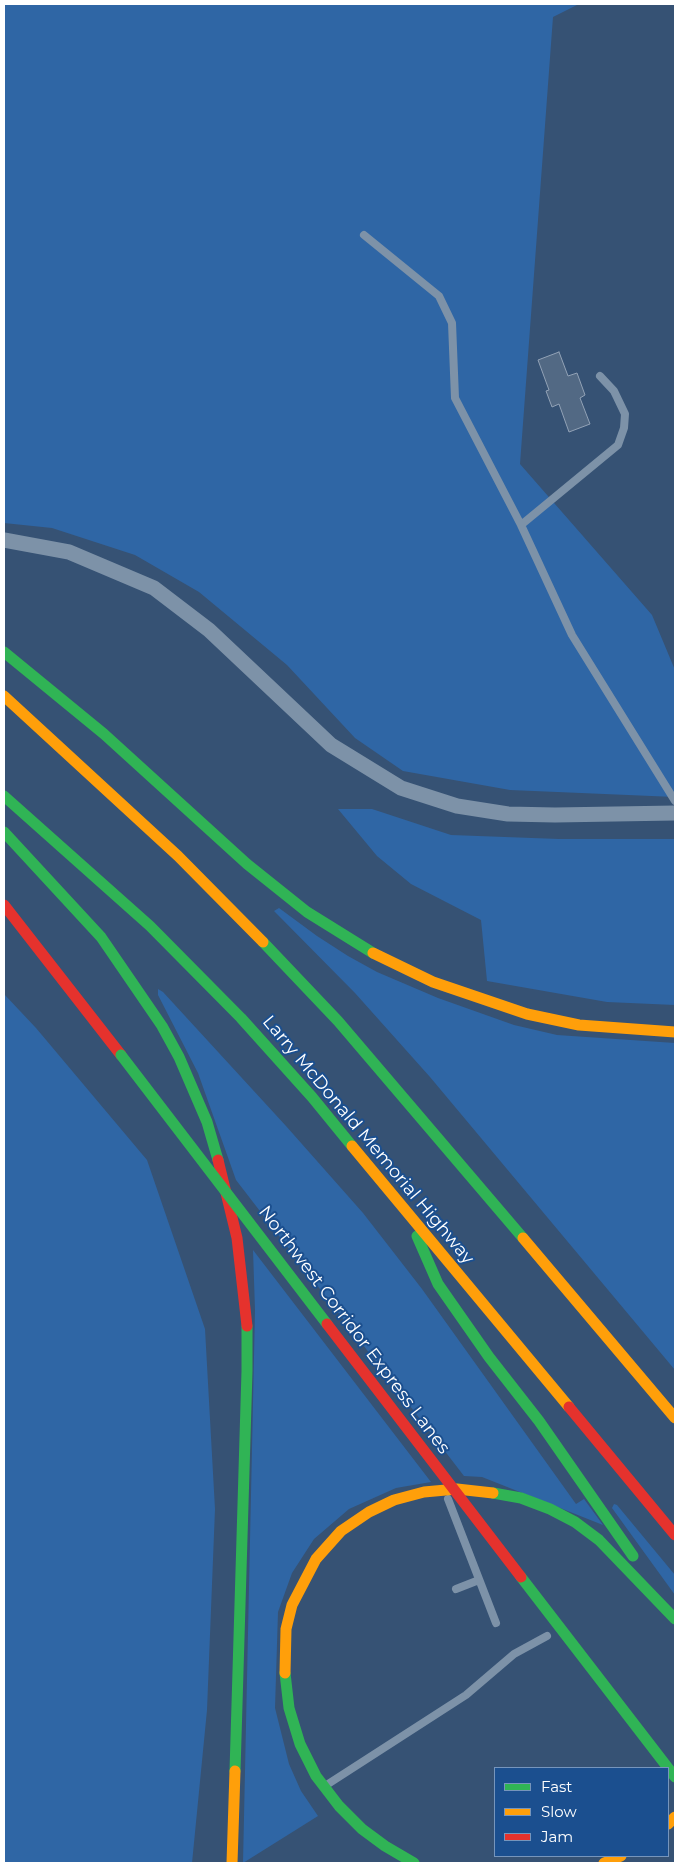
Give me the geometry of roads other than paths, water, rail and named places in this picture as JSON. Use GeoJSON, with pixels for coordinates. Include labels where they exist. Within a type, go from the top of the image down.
{"type":"FeatureCollection","features":[{"type":"Feature","properties":{"kind":"highway"},"geometry":{"type":"LineString","coordinates":[[4,652],[104,734],[269,882],[307,912],[353,942],[433,982],[527,1014],[579,1025],[675,1032]]}},
{"type":"Feature","properties":{"kind":"highway"},"geometry":{"type":"LineString","coordinates":[[4,696],[178,856],[338,1021],[675,1418]]}},
{"type":"Feature","properties":{"kind":"highway","name":"Larry McDonald Memorial Highway"},"geometry":{"type":"LineString","coordinates":[[4,796],[150,926],[241,1018],[312,1097],[675,1535]]}},
{"type":"Feature","properties":{"kind":"highway"},"geometry":{"type":"LineString","coordinates":[[4,832],[101,937],[162,1026],[179,1058],[206,1122],[228,1197],[237,1238],[243,1282],[248,1371],[232,1863]]}},
{"type":"Feature","properties":{"kind":"highway","name":"Northwest Corridor Express Lanes"},"geometry":{"type":"LineString","coordinates":[[4,905],[668,1767]]}},
{"type":"Feature","properties":{"kind":"highway"},"geometry":{"type":"LineString","coordinates":[[404,1207],[438,1284],[489,1357],[539,1421],[675,1618]]}},
{"type":"Feature","properties":{"kind":"highway"},"geometry":{"type":"LineString","coordinates":[[414,1863],[385,1846],[362,1829],[339,1806],[316,1776],[300,1744],[289,1708],[285,1682],[284,1655],[286,1629],[292,1606],[301,1585],[316,1559],[341,1531],[369,1512],[394,1500],[424,1492],[457,1490],[490,1492],[521,1498],[550,1508],[575,1522],[599,1540],[675,1618]]}},
{"type":"Feature","properties":{"kind":"highway"},"geometry":{"type":"LineString","coordinates":[[604,1863],[627,1859]]}},
{"type":"Feature","properties":{"kind":"street"},"geometry":{"type":"LineString","coordinates":[[4,540],[69,552],[154,588],[209,630],[331,745],[401,788],[457,806],[508,814],[675,813]]}},
{"type":"Feature","properties":{"kind":"lane"},"geometry":{"type":"LineString","coordinates":[[364,235],[439,296],[452,323],[455,398],[521,524],[572,636],[675,802]]}},
{"type":"Feature","properties":{"kind":"lane"},"geometry":{"type":"LineString","coordinates":[[521,524],[618,445],[624,428],[625,414],[614,391],[600,376]]}},
{"type":"Feature","properties":{"kind":"lane"},"geometry":{"type":"LineString","coordinates":[[444,1490],[496,1623]]}},
{"type":"Feature","properties":{"kind":"lane"},"geometry":{"type":"LineString","coordinates":[[456,1589],[480,1580]]}},
{"type":"Feature","properties":{"kind":"lane"},"geometry":{"type":"LineString","coordinates":[[324,1787],[466,1695],[514,1654],[547,1636]]}}]}
